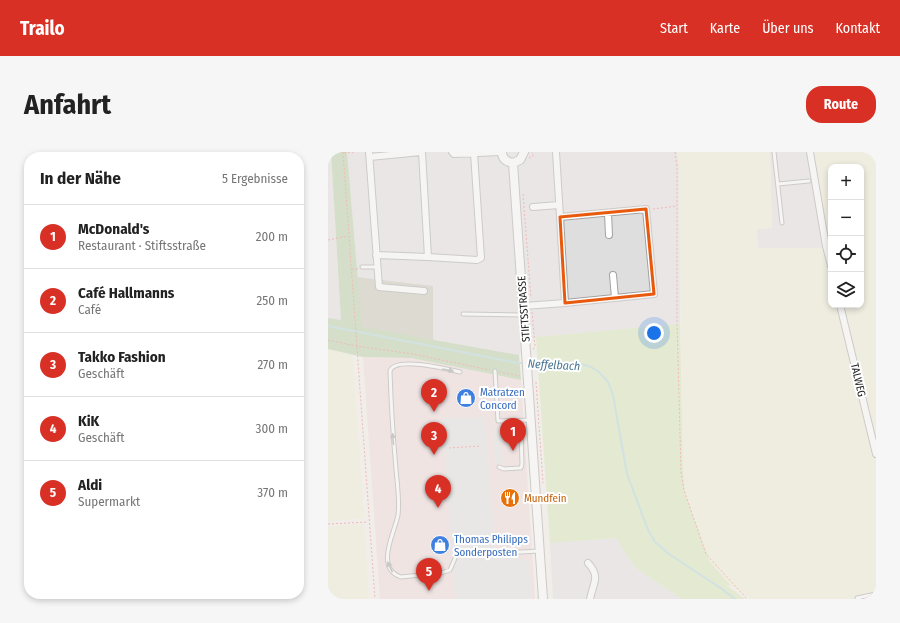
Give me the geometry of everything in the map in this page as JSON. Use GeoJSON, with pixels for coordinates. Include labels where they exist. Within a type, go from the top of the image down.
{"type":"FeatureCollection","features":[{"type":"Feature","properties":{"kind":"street"},"geometry":{"type":"LineString","coordinates":[[424,291],[379,287],[370,155],[421,152],[428,257]]}},
{"type":"Feature","properties":{"kind":"street"},"geometry":{"type":"LineString","coordinates":[[452,152],[454,154],[501,152],[505,160],[513,163],[520,160],[524,152]]}},
{"type":"Feature","properties":{"kind":"street"},"geometry":{"type":"LineString","coordinates":[[556,152],[565,303]]}},
{"type":"Feature","properties":{"kind":"street"},"geometry":{"type":"LineString","coordinates":[[810,152],[828,254]]}},
{"type":"Feature","properties":{"kind":"street"},"geometry":{"type":"LineString","coordinates":[[376,255],[477,260],[481,258],[474,153]]}},
{"type":"Feature","properties":{"kind":"street","name":"STIFTSSTRASSE"},"geometry":{"type":"LineString","coordinates":[[513,163],[527,305],[524,315],[529,355],[530,420],[543,599]]}},
{"type":"Feature","properties":{"kind":"street"},"geometry":{"type":"LineString","coordinates":[[533,207],[559,205]]}},
{"type":"Feature","properties":{"kind":"street"},"geometry":{"type":"LineString","coordinates":[[527,305],[565,303],[654,294],[646,209],[560,217]]}},
{"type":"Feature","properties":{"kind":"street"},"geometry":{"type":"LineString","coordinates":[[608,213],[609,235]]}},
{"type":"Feature","properties":{"kind":"street"},"geometry":{"type":"LineString","coordinates":[[613,275],[614,298]]}},
{"type":"Feature","properties":{"kind":"street","name":"TALWEG"},"geometry":{"type":"LineString","coordinates":[[841,308],[876,454]]}},
{"type":"Feature","properties":{"kind":"street"},"geometry":{"type":"LineString","coordinates":[[588,563],[594,569],[596,584],[590,599]]}},
{"type":"Feature","properties":{"kind":"lane"},"geometry":{"type":"LineString","coordinates":[[774,152],[782,223]]}},
{"type":"Feature","properties":{"kind":"lane"},"geometry":{"type":"LineString","coordinates":[[778,184],[809,181]]}},
{"type":"Feature","properties":{"kind":"lane"},"geometry":{"type":"LineString","coordinates":[[362,267],[377,267]]}},
{"type":"Feature","properties":{"kind":"lane"},"geometry":{"type":"LineString","coordinates":[[463,314],[524,315]]}},
{"type":"Feature","properties":{"kind":"lane"},"geometry":{"type":"LineString","coordinates":[[456,556],[450,570],[441,573],[401,577],[396,576],[389,567],[388,546],[398,510],[390,368],[394,366],[412,364],[460,372]]}},
{"type":"Feature","properties":{"kind":"lane"},"geometry":{"type":"LineString","coordinates":[[495,371],[498,421],[530,420]]}},
{"type":"Feature","properties":{"kind":"lane"},"geometry":{"type":"LineString","coordinates":[[499,467],[504,469],[521,468],[522,464],[520,432],[518,429],[514,428],[503,429]]}},
{"type":"Feature","properties":{"kind":"lane"},"geometry":{"type":"LineString","coordinates":[[488,554],[539,551]]}},
{"type":"Feature","properties":{"kind":"lane"},"geometry":{"type":"LineString","coordinates":[[857,598],[876,594]]}},
{"type":"Feature","properties":{"kind":"path"},"geometry":{"type":"LineString","coordinates":[[355,152],[343,152],[375,599]]}},
{"type":"Feature","properties":{"kind":"path"},"geometry":{"type":"LineString","coordinates":[[675,152],[681,472],[684,490],[706,554],[747,599]]}},
{"type":"Feature","properties":{"kind":"path"},"geometry":{"type":"LineString","coordinates":[[524,204],[527,305],[535,346],[529,355]]}},
{"type":"Feature","properties":{"kind":"path"},"geometry":{"type":"LineString","coordinates":[[646,209],[677,206]]}},
{"type":"Feature","properties":{"kind":"path"},"geometry":{"type":"LineString","coordinates":[[328,240],[348,236]]}},
{"type":"Feature","properties":{"kind":"path"},"geometry":{"type":"LineString","coordinates":[[351,269],[359,269],[362,267]]}},
{"type":"Feature","properties":{"kind":"path"},"geometry":{"type":"LineString","coordinates":[[328,340],[356,346],[413,354],[530,377],[537,385],[538,405]]}},
{"type":"Feature","properties":{"kind":"path"},"geometry":{"type":"LineString","coordinates":[[449,448],[480,446]]}},
{"type":"Feature","properties":{"kind":"path"},"geometry":{"type":"LineString","coordinates":[[328,524],[369,522]]}},
{"type":"Feature","properties":{"kind":"highlighted area"},"geometry":{"type":"Polygon","coordinates":[[[646,209],[654,294],[565,303],[560,217],[646,209]]]}},
{"type":"Feature","properties":{"kind":"shaded area"},"geometry":{"type":"Polygon","coordinates":[[[328,152],[331,152],[341,320],[328,318],[328,152]]]}},
{"type":"Feature","properties":{"kind":"shaded area"},"geometry":{"type":"Polygon","coordinates":[[[347,152],[677,152],[679,166],[680,324],[536,337],[519,355],[362,327],[347,152]]]}},
{"type":"Feature","properties":{"kind":"shaded area"},"geometry":{"type":"Polygon","coordinates":[[[770,152],[812,152],[823,248],[758,248],[757,229],[772,228],[770,152]]]}},
{"type":"Feature","properties":{"kind":"shaded area"},"geometry":{"type":"Polygon","coordinates":[[[374,259],[375,274],[360,275],[359,260],[374,259]]]}},
{"type":"Feature","properties":{"kind":"shaded area"},"geometry":{"type":"Polygon","coordinates":[[[356,277],[433,286],[433,341],[360,327],[356,277]]]}},
{"type":"Feature","properties":{"kind":"shaded area"},"geometry":{"type":"Polygon","coordinates":[[[363,357],[411,358],[521,380],[535,599],[380,599],[363,357]]]}},
{"type":"Feature","properties":{"kind":"shaded area"},"geometry":{"type":"Polygon","coordinates":[[[485,417],[496,556],[529,560],[532,599],[455,599],[442,418],[485,417]]]}},
{"type":"Feature","properties":{"kind":"shaded area"},"geometry":{"type":"Polygon","coordinates":[[[501,427],[503,463],[495,463],[493,428],[501,427]]]}},
{"type":"Feature","properties":{"kind":"shaded area"},"geometry":{"type":"Polygon","coordinates":[[[617,538],[623,550],[637,569],[682,599],[553,599],[550,543],[617,538]]]}},
{"type":"Feature","properties":{"kind":"green space"},"geometry":{"type":"Polygon","coordinates":[[[331,152],[347,152],[362,327],[519,355],[521,380],[411,358],[363,357],[328,349],[328,318],[341,320],[331,152]]]}},
{"type":"Feature","properties":{"kind":"green space"},"geometry":{"type":"Polygon","coordinates":[[[677,152],[770,152],[772,228],[757,229],[758,248],[822,248],[812,152],[876,152],[876,599],[750,599],[731,586],[710,562],[685,494],[683,473],[679,166],[677,152]]]}},
{"type":"Feature","properties":{"kind":"green space"},"geometry":{"type":"Polygon","coordinates":[[[680,324],[683,473],[685,494],[710,562],[731,586],[726,585],[745,599],[682,599],[637,569],[623,550],[617,538],[550,543],[536,337],[680,324]]]}},
{"type":"Feature","properties":{"kind":"green space"},"geometry":{"type":"Polygon","coordinates":[[[328,349],[352,354],[364,518],[328,521],[328,349]]]}},
{"type":"Feature","properties":{"kind":"green space"},"geometry":{"type":"Polygon","coordinates":[[[364,524],[369,599],[328,599],[328,527],[364,524]]]}},
{"type":"Feature","properties":{"kind":"waterway","name":"Neffelbach"},"geometry":{"type":"LineString","coordinates":[[328,326],[524,363]]}},
{"type":"Feature","properties":{"kind":"waterway","name":"Neffelbach"},"geometry":{"type":"LineString","coordinates":[[528,363],[581,364],[591,367],[599,372],[608,382],[613,395],[627,474],[648,530],[655,542],[669,554],[735,599]]}},
{"type":"Feature","properties":{"kind":"place","name":"Matratzen Concord"},"geometry":{"type":"Point","coordinates":[466,398]}},
{"type":"Feature","properties":{"kind":"place","name":"Café Hallmanns"},"geometry":{"type":"Point","coordinates":[434,412]}},
{"type":"Feature","properties":{"kind":"place","name":"McDonald's"},"geometry":{"type":"Point","coordinates":[513,451]}},
{"type":"Feature","properties":{"kind":"place","name":"Takko Fashion"},"geometry":{"type":"Point","coordinates":[434,455]}},
{"type":"Feature","properties":{"kind":"place","name":"Mundfein"},"geometry":{"type":"Point","coordinates":[510,498]}},
{"type":"Feature","properties":{"kind":"place","name":"KiK"},"geometry":{"type":"Point","coordinates":[438,508]}},
{"type":"Feature","properties":{"kind":"place","name":"Thomas Philipps Sonderposten"},"geometry":{"type":"Point","coordinates":[440,545]}},
{"type":"Feature","properties":{"kind":"place","name":"Aldi"},"geometry":{"type":"Point","coordinates":[429,591]}}]}
